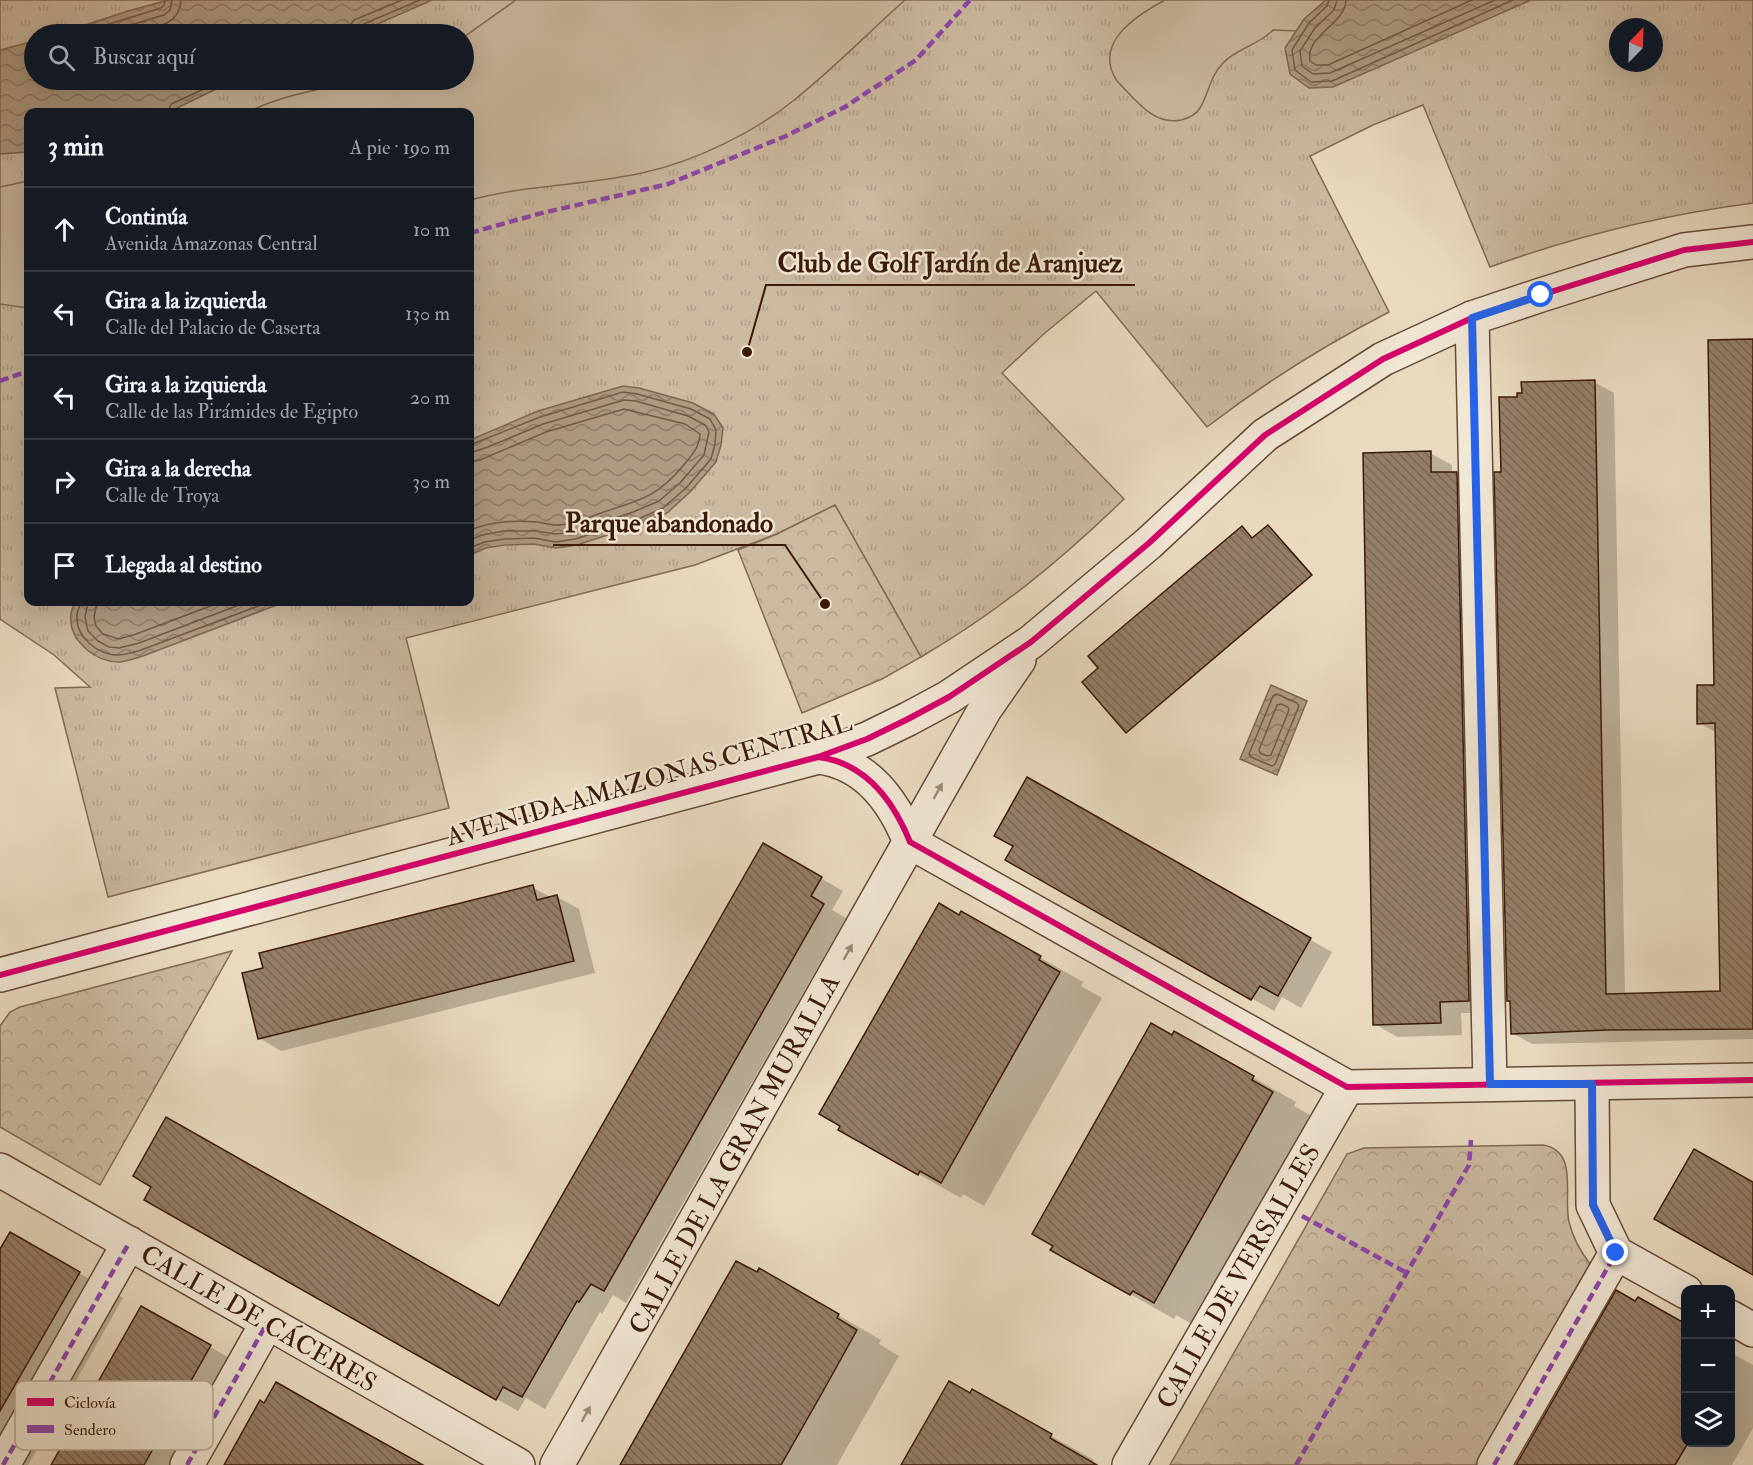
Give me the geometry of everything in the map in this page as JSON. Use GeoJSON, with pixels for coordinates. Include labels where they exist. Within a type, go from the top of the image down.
{"type":"FeatureCollection","features":[{"type":"Feature","properties":{"kind":"street","name":"AVENIDA AMAZONAS CENTRAL"},"geometry":{"type":"LineString","coordinates":[[0,975],[818,757],[867,739],[949,697],[1031,642],[1149,543],[1265,435],[1383,359],[1472,318],[1684,250],[1753,242]]}},
{"type":"Feature","properties":{"kind":"street"},"geometry":{"type":"LineString","coordinates":[[1472,318],[1490,1084]]}},
{"type":"Feature","properties":{"kind":"street","name":"CALLE DE LA GRAN MURALLA"},"geometry":{"type":"LineString","coordinates":[[557,1465],[985,709],[1031,642]]}},
{"type":"Feature","properties":{"kind":"street"},"geometry":{"type":"LineString","coordinates":[[818,757],[835,759],[849,765],[879,789],[901,820],[910,842],[1347,1087],[1753,1080]]}},
{"type":"Feature","properties":{"kind":"street"},"geometry":{"type":"LineString","coordinates":[[1592,1084],[1593,1205],[1616,1253],[1681,1289]]}},
{"type":"Feature","properties":{"kind":"street","name":"CALLE DE VERSALLES"},"geometry":{"type":"LineString","coordinates":[[1130,1465],[1347,1087]]}},
{"type":"Feature","properties":{"kind":"street","name":"CALLE DE CÁCERES"},"geometry":{"type":"LineString","coordinates":[[0,1170],[518,1465]]}},
{"type":"Feature","properties":{"kind":"street"},"geometry":{"type":"LineString","coordinates":[[51,1381],[129,1243]]}},
{"type":"Feature","properties":{"kind":"street"},"geometry":{"type":"LineString","coordinates":[[1494,1465],[1616,1253]]}},
{"type":"Feature","properties":{"kind":"street"},"geometry":{"type":"LineString","coordinates":[[1735,1319],[1753,1330]]}},
{"type":"Feature","properties":{"kind":"street"},"geometry":{"type":"LineString","coordinates":[[213,1419],[267,1323]]}},
{"type":"Feature","properties":{"kind":"street"},"geometry":{"type":"LineString","coordinates":[[3,1465],[15,1444]]}},
{"type":"Feature","properties":{"kind":"street"},"geometry":{"type":"LineString","coordinates":[[187,1465],[195,1450]]}},
{"type":"Feature","properties":{"kind":"green space"},"geometry":{"type":"Polygon","coordinates":[[[0,0],[1753,0],[1753,203],[1652,220],[1587,236],[1490,267],[1423,105],[1373,125],[1310,156],[1389,312],[1295,365],[1207,427],[1096,291],[1046,332],[1002,373],[1124,499],[1052,565],[976,622],[921,657],[835,505],[777,534],[695,565],[406,638],[449,808],[108,897],[55,688],[90,687],[54,655],[0,619],[0,0]]]}},
{"type":"Feature","properties":{"kind":"green space"},"geometry":{"type":"Polygon","coordinates":[[[516,0],[905,0],[807,89],[760,124],[742,135],[684,161],[624,177],[513,191],[474,199],[474,108],[257,108],[314,90],[474,90],[474,30],[516,0]]]}},
{"type":"Feature","properties":{"kind":"green space"},"geometry":{"type":"Polygon","coordinates":[[[1165,0],[1340,0],[1299,31],[1273,30],[1229,58],[1215,73],[1196,113],[1184,119],[1171,121],[1145,110],[1117,81],[1111,67],[1110,54],[1121,32],[1131,22],[1165,0]]]}},
{"type":"Feature","properties":{"kind":"green space"},"geometry":{"type":"Polygon","coordinates":[[[24,182],[24,307],[0,304],[0,187],[24,182]]]}},
{"type":"Feature","properties":{"kind":"green space"},"geometry":{"type":"Polygon","coordinates":[[[835,505],[921,657],[882,679],[802,713],[738,550],[777,534],[835,505]]]}},
{"type":"Feature","properties":{"kind":"green space"},"geometry":{"type":"Polygon","coordinates":[[[232,951],[100,1185],[0,1127],[0,1026],[10,1012],[20,1007],[232,951]]]}},
{"type":"Feature","properties":{"kind":"green space"},"geometry":{"type":"Polygon","coordinates":[[[1543,1145],[1554,1149],[1561,1156],[1565,1165],[1569,1222],[1577,1244],[1590,1264],[1476,1465],[1170,1465],[1347,1154],[1364,1148],[1543,1145]]]}},
{"type":"Feature","properties":{"kind":"water"},"geometry":{"type":"Polygon","coordinates":[[[169,0],[432,0],[378,24],[88,24],[169,0]]]}},
{"type":"Feature","properties":{"kind":"water"},"geometry":{"type":"Polygon","coordinates":[[[1326,0],[1531,0],[1333,87],[1309,88],[1290,74],[1285,48],[1304,19],[1326,0]]]}},
{"type":"Feature","properties":{"kind":"water"},"geometry":{"type":"Polygon","coordinates":[[[24,44],[24,90],[214,90],[177,108],[24,108],[24,152],[0,154],[0,50],[24,44]]]}},
{"type":"Feature","properties":{"kind":"water"},"geometry":{"type":"Polygon","coordinates":[[[623,386],[639,388],[693,403],[714,414],[723,428],[721,445],[716,462],[690,492],[667,513],[577,545],[556,548],[534,544],[505,545],[486,548],[474,553],[474,438],[538,411],[623,386]]]}},
{"type":"Feature","properties":{"kind":"water"},"geometry":{"type":"Polygon","coordinates":[[[74,606],[274,606],[143,656],[120,662],[102,659],[85,648],[74,633],[71,624],[74,606]]]}},
{"type":"Feature","properties":{"kind":"water"},"geometry":{"type":"Polygon","coordinates":[[[1271,685],[1307,701],[1277,775],[1240,759],[1271,685]]]}},
{"type":"Feature","properties":{"kind":"building"},"geometry":{"type":"Polygon","coordinates":[[[1753,339],[1753,1029],[1607,1030],[1511,1034],[1510,1001],[1507,1001],[1494,472],[1501,472],[1499,397],[1517,397],[1517,393],[1522,393],[1521,382],[1595,380],[1606,994],[1720,991],[1715,723],[1697,724],[1697,685],[1714,685],[1708,340],[1753,339]]]}},
{"type":"Feature","properties":{"kind":"building"},"geometry":{"type":"Polygon","coordinates":[[[1431,451],[1431,472],[1457,472],[1469,1001],[1440,1002],[1441,1023],[1373,1025],[1363,453],[1431,451]]]}},
{"type":"Feature","properties":{"kind":"building"},"geometry":{"type":"Polygon","coordinates":[[[1268,525],[1312,575],[1126,733],[1082,682],[1098,668],[1088,656],[1242,526],[1252,538],[1268,525]]]}},
{"type":"Feature","properties":{"kind":"building"},"geometry":{"type":"Polygon","coordinates":[[[1027,777],[1311,938],[1278,996],[1260,986],[1251,1000],[1005,860],[1013,846],[994,836],[1027,777]]]}},
{"type":"Feature","properties":{"kind":"building"},"geometry":{"type":"Polygon","coordinates":[[[763,843],[822,877],[811,896],[824,904],[604,1291],[591,1284],[579,1302],[577,1301],[522,1397],[503,1387],[496,1400],[144,1200],[151,1187],[133,1176],[166,1117],[499,1306],[763,843]]]}},
{"type":"Feature","properties":{"kind":"building"},"geometry":{"type":"Polygon","coordinates":[[[533,885],[537,900],[557,895],[574,961],[258,1039],[242,973],[263,968],[259,953],[533,885]]]}},
{"type":"Feature","properties":{"kind":"building"},"geometry":{"type":"Polygon","coordinates":[[[939,903],[959,915],[961,911],[1041,956],[1039,960],[1060,972],[941,1183],[920,1171],[918,1175],[838,1130],[840,1126],[819,1114],[939,903]]]}},
{"type":"Feature","properties":{"kind":"building"},"geometry":{"type":"Polygon","coordinates":[[[1151,1023],[1172,1035],[1174,1031],[1254,1076],[1252,1080],[1273,1092],[1154,1303],[1133,1291],[1130,1295],[1050,1250],[1053,1246],[1032,1234],[1151,1023]]]}},
{"type":"Feature","properties":{"kind":"building"},"geometry":{"type":"Polygon","coordinates":[[[1694,1149],[1753,1182],[1753,1275],[1654,1219],[1694,1149]]]}},
{"type":"Feature","properties":{"kind":"building"},"geometry":{"type":"Polygon","coordinates":[[[10,1232],[80,1272],[17,1381],[15,1381],[0,1411],[0,1249],[10,1232]]]}},
{"type":"Feature","properties":{"kind":"building"},"geometry":{"type":"Polygon","coordinates":[[[736,1261],[757,1272],[759,1268],[839,1314],[837,1318],[857,1330],[822,1393],[781,1465],[620,1465],[736,1261]]]}},
{"type":"Feature","properties":{"kind":"building"},"geometry":{"type":"Polygon","coordinates":[[[1616,1290],[1635,1301],[1638,1297],[1681,1321],[1681,1447],[1686,1447],[1675,1465],[1516,1465],[1616,1290]]]}},
{"type":"Feature","properties":{"kind":"building"},"geometry":{"type":"Polygon","coordinates":[[[141,1306],[211,1345],[191,1381],[99,1381],[141,1306]]]}},
{"type":"Feature","properties":{"kind":"building"},"geometry":{"type":"Polygon","coordinates":[[[949,1381],[970,1393],[972,1389],[1052,1434],[1050,1438],[1097,1465],[901,1465],[949,1381]]]}},
{"type":"Feature","properties":{"kind":"building"},"geometry":{"type":"Polygon","coordinates":[[[276,1382],[423,1465],[224,1465],[260,1400],[264,1403],[276,1382]]]}},
{"type":"Feature","properties":{"kind":"building"},"geometry":{"type":"Polygon","coordinates":[[[59,1450],[152,1450],[144,1465],[51,1465],[59,1450]]]}},
{"type":"Feature","properties":{"kind":"marked path"},"geometry":{"type":"LineString","coordinates":[[474,232],[538,214],[668,184],[786,136],[845,107],[916,60],[970,0]]}},
{"type":"Feature","properties":{"kind":"marked path"},"geometry":{"type":"LineString","coordinates":[[1472,318],[1490,1084]]}},
{"type":"Feature","properties":{"kind":"marked path"},"geometry":{"type":"LineString","coordinates":[[0,381],[24,372]]}},
{"type":"Feature","properties":{"kind":"marked path"},"geometry":{"type":"LineString","coordinates":[[1296,1465],[1469,1165],[1471,1140]]}},
{"type":"Feature","properties":{"kind":"marked path"},"geometry":{"type":"LineString","coordinates":[[1302,1216],[1407,1273]]}},
{"type":"Feature","properties":{"kind":"marked path"},"geometry":{"type":"LineString","coordinates":[[51,1381],[129,1243]]}},
{"type":"Feature","properties":{"kind":"marked path"},"geometry":{"type":"LineString","coordinates":[[1494,1465],[1616,1253]]}},
{"type":"Feature","properties":{"kind":"marked path"},"geometry":{"type":"LineString","coordinates":[[213,1419],[267,1323]]}},
{"type":"Feature","properties":{"kind":"marked path"},"geometry":{"type":"LineString","coordinates":[[3,1465],[15,1444]]}},
{"type":"Feature","properties":{"kind":"marked path"},"geometry":{"type":"LineString","coordinates":[[187,1465],[195,1450]]}},
{"type":"Feature","properties":{"kind":"cycle path"},"geometry":{"type":"LineString","coordinates":[[0,975],[818,757],[867,739],[949,697],[1031,642],[1149,543],[1265,435],[1383,359],[1472,318],[1541,295],[1684,250],[1753,242]]}},
{"type":"Feature","properties":{"kind":"cycle path"},"geometry":{"type":"LineString","coordinates":[[818,757],[850,767],[864,775],[876,786],[895,812],[910,842],[1347,1087],[1753,1080]]}},
{"type":"Feature","properties":{"kind":"place","name":"Club de Golf Jardín de Aranjuez"},"geometry":{"type":"Point","coordinates":[747,352]}},
{"type":"Feature","properties":{"kind":"place","name":"Parque abandonado"},"geometry":{"type":"Point","coordinates":[825,604]}},
{"type":"Feature","properties":{"kind":"route"},"geometry":{"type":"LineString","coordinates":[[1541,295],[1472,318],[1490,1084],[1592,1084],[1593,1205],[1616,1253]]}}]}
